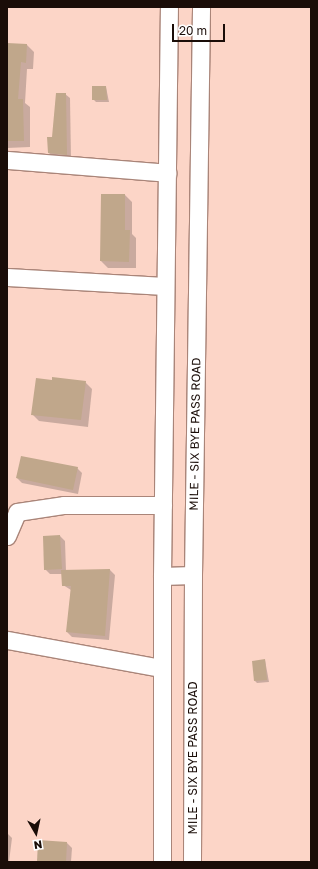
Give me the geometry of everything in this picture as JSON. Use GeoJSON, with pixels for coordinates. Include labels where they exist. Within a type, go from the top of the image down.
{"type":"FeatureCollection","features":[{"type":"Feature","properties":{"kind":"street"},"geometry":{"type":"LineString","coordinates":[[162,862],[161,668],[169,7]]}},
{"type":"Feature","properties":{"kind":"street","name":"MILE - SIX BYE PASS ROAD"},"geometry":{"type":"LineString","coordinates":[[192,862],[193,575],[201,7]]}},
{"type":"Feature","properties":{"kind":"street"},"geometry":{"type":"LineString","coordinates":[[7,160],[167,173]]}},
{"type":"Feature","properties":{"kind":"street"},"geometry":{"type":"LineString","coordinates":[[7,278],[165,286]]}},
{"type":"Feature","properties":{"kind":"street"},"geometry":{"type":"LineString","coordinates":[[7,536],[17,512],[64,505],[163,505]]}},
{"type":"Feature","properties":{"kind":"street"},"geometry":{"type":"LineString","coordinates":[[162,576],[193,575]]}},
{"type":"Feature","properties":{"kind":"street"},"geometry":{"type":"LineString","coordinates":[[7,640],[161,668]]}},
{"type":"Feature","properties":{"kind":"building"},"geometry":{"type":"Polygon","coordinates":[[[7,43],[27,44],[26,63],[21,62],[18,99],[23,99],[24,141],[7,141],[7,43]]]}},
{"type":"Feature","properties":{"kind":"building"},"geometry":{"type":"Polygon","coordinates":[[[92,86],[106,86],[107,100],[92,100],[92,86]]]}},
{"type":"Feature","properties":{"kind":"building"},"geometry":{"type":"Polygon","coordinates":[[[56,93],[66,93],[67,155],[48,153],[47,137],[52,137],[56,93]]]}},
{"type":"Feature","properties":{"kind":"building"},"geometry":{"type":"Polygon","coordinates":[[[101,194],[125,194],[125,230],[130,230],[129,262],[100,261],[101,194]]]}},
{"type":"Feature","properties":{"kind":"building"},"geometry":{"type":"Polygon","coordinates":[[[52,377],[86,381],[81,420],[31,415],[36,378],[52,380],[52,377]]]}},
{"type":"Feature","properties":{"kind":"building"},"geometry":{"type":"Polygon","coordinates":[[[21,456],[78,467],[73,490],[16,478],[21,456]]]}},
{"type":"Feature","properties":{"kind":"building"},"geometry":{"type":"Polygon","coordinates":[[[60,535],[62,569],[44,570],[43,536],[60,535]]]}},
{"type":"Feature","properties":{"kind":"building"},"geometry":{"type":"Polygon","coordinates":[[[110,569],[105,636],[66,632],[71,586],[62,586],[61,570],[110,569]]]}},
{"type":"Feature","properties":{"kind":"building"},"geometry":{"type":"Polygon","coordinates":[[[265,659],[267,680],[254,681],[252,661],[265,659]]]}},
{"type":"Feature","properties":{"kind":"building"},"geometry":{"type":"Polygon","coordinates":[[[38,840],[67,842],[66,862],[37,862],[38,840]]]}}]}
